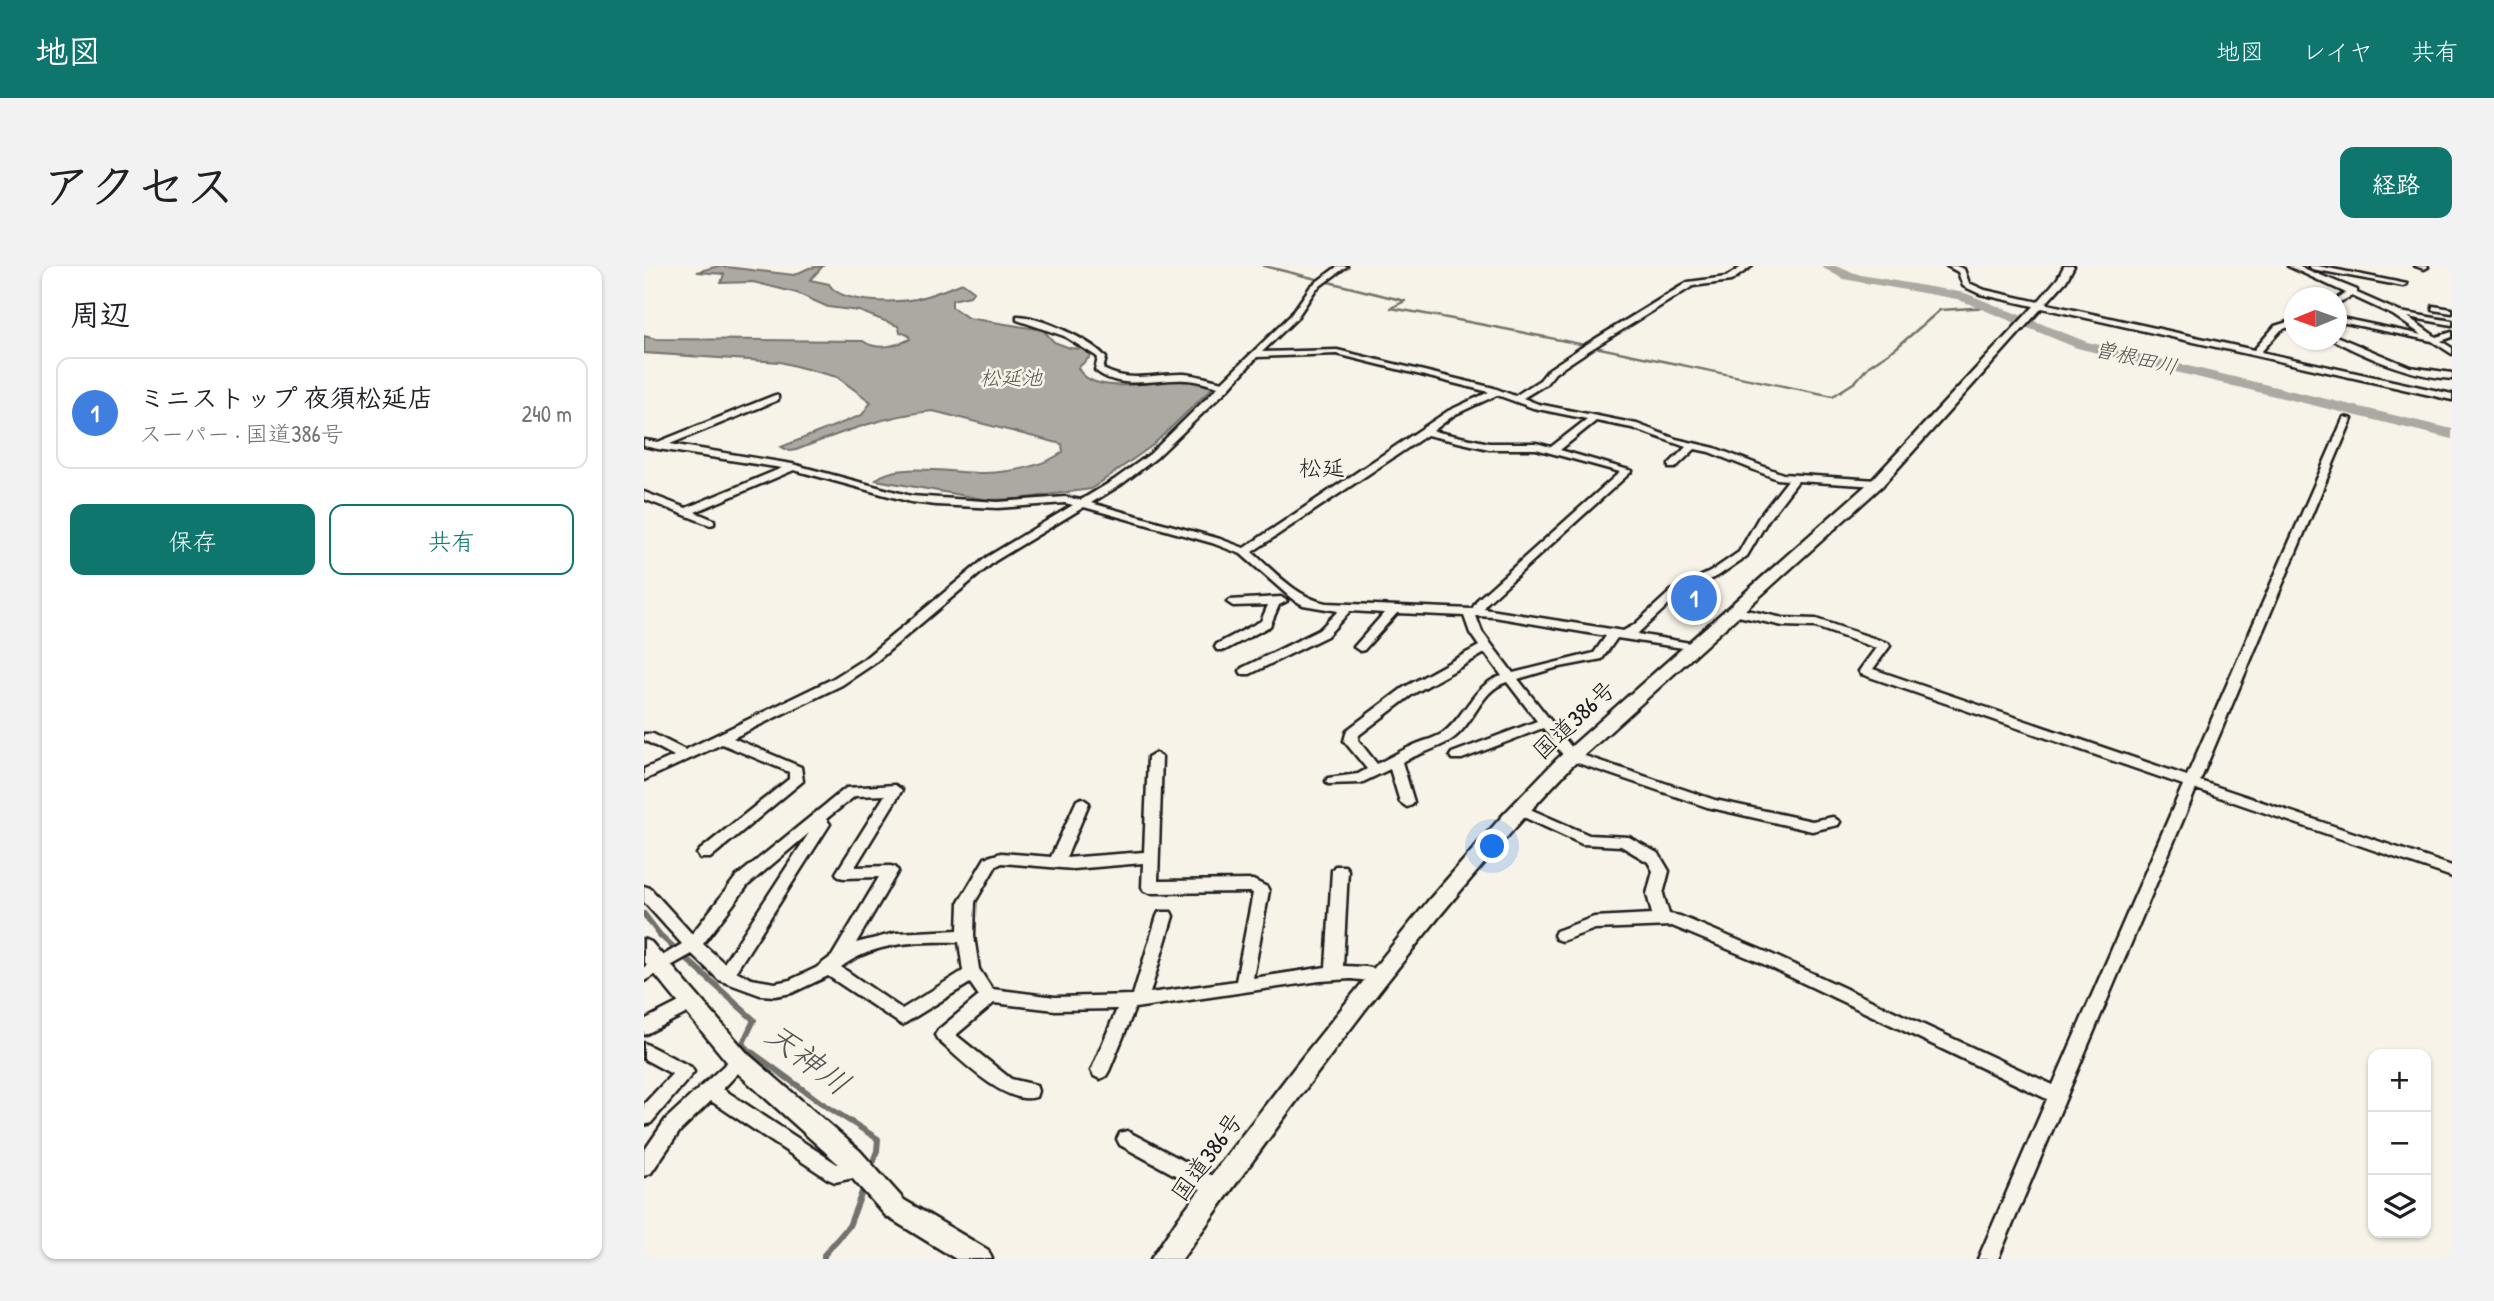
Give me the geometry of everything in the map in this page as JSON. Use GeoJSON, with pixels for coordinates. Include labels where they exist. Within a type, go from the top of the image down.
{"type":"FeatureCollection","features":[{"type":"Feature","properties":{"kind":"highway","name":"国道386号"},"geometry":{"type":"LineString","coordinates":[[1165,1259],[1381,976],[1471,862],[1518,809],[1571,756],[1877,483],[2041,305],[2063,279],[2069,266]]}},
{"type":"Feature","properties":{"kind":"main road"},"geometry":{"type":"LineString","coordinates":[[650,962],[691,1003],[740,1061],[860,1169],[895,1208],[979,1259]]}},
{"type":"Feature","properties":{"kind":"street"},"geometry":{"type":"LineString","coordinates":[[644,775],[826,688],[868,662],[991,559],[1153,456],[1293,317],[1303,297],[1318,282],[1343,266]]}},
{"type":"Feature","properties":{"kind":"street"},"geometry":{"type":"LineString","coordinates":[[1516,399],[1543,382],[1552,370],[1691,284],[1728,279],[1748,266]]}},
{"type":"Feature","properties":{"kind":"street"},"geometry":{"type":"LineString","coordinates":[[1951,266],[1961,271],[1966,285],[1972,288],[2452,397]]}},
{"type":"Feature","properties":{"kind":"street"},"geometry":{"type":"LineString","coordinates":[[2291,266],[2340,287]]}},
{"type":"Feature","properties":{"kind":"street"},"geometry":{"type":"LineString","coordinates":[[2312,267],[2403,284]]}},
{"type":"Feature","properties":{"kind":"street"},"geometry":{"type":"LineString","coordinates":[[2347,287],[2371,268]]}},
{"type":"Feature","properties":{"kind":"street"},"geometry":{"type":"LineString","coordinates":[[2347,290],[2396,313],[2452,352]]}},
{"type":"Feature","properties":{"kind":"street"},"geometry":{"type":"LineString","coordinates":[[2347,296],[2354,292]]}},
{"type":"Feature","properties":{"kind":"street"},"geometry":{"type":"LineString","coordinates":[[2436,308],[2452,311]]}},
{"type":"Feature","properties":{"kind":"street"},"geometry":{"type":"LineString","coordinates":[[2396,313],[2452,323]]}},
{"type":"Feature","properties":{"kind":"street"},"geometry":{"type":"LineString","coordinates":[[1020,318],[1067,334],[1099,354],[1102,358],[1099,370],[1105,374],[1142,382],[1187,377],[1226,386]]}},
{"type":"Feature","properties":{"kind":"street"},"geometry":{"type":"LineString","coordinates":[[2347,321],[2436,340],[2452,334]]}},
{"type":"Feature","properties":{"kind":"street"},"geometry":{"type":"LineString","coordinates":[[2256,353],[2278,328],[2284,326]]}},
{"type":"Feature","properties":{"kind":"street"},"geometry":{"type":"LineString","coordinates":[[2347,344],[2428,375],[2452,376]]}},
{"type":"Feature","properties":{"kind":"street"},"geometry":{"type":"LineString","coordinates":[[1256,355],[1337,352],[1497,392],[1536,406],[1634,426],[1794,480],[1877,483]]}},
{"type":"Feature","properties":{"kind":"street"},"geometry":{"type":"LineString","coordinates":[[1245,552],[1451,413],[1497,392]]}},
{"type":"Feature","properties":{"kind":"street"},"geometry":{"type":"LineString","coordinates":[[644,453],[775,398]]}},
{"type":"Feature","properties":{"kind":"street"},"geometry":{"type":"LineString","coordinates":[[1553,450],[1595,418]]}},
{"type":"Feature","properties":{"kind":"street"},"geometry":{"type":"LineString","coordinates":[[1988,1259],[2347,419]]}},
{"type":"Feature","properties":{"kind":"street"},"geometry":{"type":"LineString","coordinates":[[1425,432],[1464,442],[1536,446],[1627,471],[1472,612]]}},
{"type":"Feature","properties":{"kind":"street"},"geometry":{"type":"LineString","coordinates":[[644,443],[792,467],[911,499],[998,505],[1065,499],[1216,541],[1245,552],[1300,599]]}},
{"type":"Feature","properties":{"kind":"street"},"geometry":{"type":"LineString","coordinates":[[1672,466],[1693,445]]}},
{"type":"Feature","properties":{"kind":"street"},"geometry":{"type":"LineString","coordinates":[[686,512],[792,467]]}},
{"type":"Feature","properties":{"kind":"street"},"geometry":{"type":"LineString","coordinates":[[1333,781],[1361,778],[1394,760],[1446,738],[1468,716],[1486,689],[1508,677],[1598,656],[1619,635],[1638,628],[1675,593],[1743,554],[1763,519],[1794,480]]}},
{"type":"Feature","properties":{"kind":"street"},"geometry":{"type":"LineString","coordinates":[[644,495],[710,522]]}},
{"type":"Feature","properties":{"kind":"street"},"geometry":{"type":"LineString","coordinates":[[644,505],[657,501]]}},
{"type":"Feature","properties":{"kind":"street"},"geometry":{"type":"LineString","coordinates":[[1233,602],[1300,599],[1326,607],[1472,612],[1692,647]]}},
{"type":"Feature","properties":{"kind":"street"},"geometry":{"type":"LineString","coordinates":[[1221,647],[1266,623],[1275,601]]}},
{"type":"Feature","properties":{"kind":"street"},"geometry":{"type":"LineString","coordinates":[[1246,671],[1323,633],[1347,608]]}},
{"type":"Feature","properties":{"kind":"street"},"geometry":{"type":"LineString","coordinates":[[1360,647],[1394,609]]}},
{"type":"Feature","properties":{"kind":"street"},"geometry":{"type":"LineString","coordinates":[[1733,611],[1783,622],[1816,623],[1884,646],[1865,671],[2452,872]]}},
{"type":"Feature","properties":{"kind":"street"},"geometry":{"type":"LineString","coordinates":[[1472,612],[1476,633],[1486,648],[1571,756],[1712,804],[1812,826],[1832,822]]}},
{"type":"Feature","properties":{"kind":"street"},"geometry":{"type":"LineString","coordinates":[[1375,770],[1351,741],[1352,733],[1408,691],[1486,648]]}},
{"type":"Feature","properties":{"kind":"street"},"geometry":{"type":"LineString","coordinates":[[1457,756],[1544,723]]}},
{"type":"Feature","properties":{"kind":"street"},"geometry":{"type":"LineString","coordinates":[[648,737],[682,755]]}},
{"type":"Feature","properties":{"kind":"street"},"geometry":{"type":"LineString","coordinates":[[705,854],[796,782],[796,770],[721,738]]}},
{"type":"Feature","properties":{"kind":"street"},"geometry":{"type":"LineString","coordinates":[[1155,757],[1150,887],[1253,886],[1261,891],[1243,987]]}},
{"type":"Feature","properties":{"kind":"street"},"geometry":{"type":"LineString","coordinates":[[1394,760],[1407,802]]}},
{"type":"Feature","properties":{"kind":"street"},"geometry":{"type":"LineString","coordinates":[[650,962],[693,945],[742,881],[850,791],[895,790],[844,873],[890,871],[834,963]]}},
{"type":"Feature","properties":{"kind":"street"},"geometry":{"type":"LineString","coordinates":[[1056,863],[1082,803]]}},
{"type":"Feature","properties":{"kind":"street"},"geometry":{"type":"LineString","coordinates":[[1518,809],[1587,840],[1625,841],[1654,858],[1661,871],[1655,894],[1662,919]]}},
{"type":"Feature","properties":{"kind":"street"},"geometry":{"type":"LineString","coordinates":[[725,975],[823,824],[816,820]]}},
{"type":"Feature","properties":{"kind":"street"},"geometry":{"type":"LineString","coordinates":[[1151,857],[1073,864],[1002,858],[990,862],[967,902],[965,936],[973,973],[987,995],[1082,1006],[1134,1003],[1334,973],[1366,972],[1381,976]]}},
{"type":"Feature","properties":{"kind":"street"},"geometry":{"type":"LineString","coordinates":[[1334,973],[1340,870]]}},
{"type":"Feature","properties":{"kind":"street"},"geometry":{"type":"LineString","coordinates":[[644,892],[693,945],[725,975],[744,986],[778,989],[808,980],[857,950],[900,937],[965,936]]}},
{"type":"Feature","properties":{"kind":"street"},"geometry":{"type":"LineString","coordinates":[[1100,1071],[1134,1003],[1165,916]]}},
{"type":"Feature","properties":{"kind":"street"},"geometry":{"type":"LineString","coordinates":[[1562,935],[1598,922],[1674,920],[1765,958],[2058,1096]]}},
{"type":"Feature","properties":{"kind":"street"},"geometry":{"type":"LineString","coordinates":[[834,963],[902,1018],[973,973]]}},
{"type":"Feature","properties":{"kind":"street"},"geometry":{"type":"LineString","coordinates":[[991,996],[944,1035],[1006,1085],[1029,1091]]}},
{"type":"Feature","properties":{"kind":"street"},"geometry":{"type":"LineString","coordinates":[[644,1028],[691,1003]]}},
{"type":"Feature","properties":{"kind":"street"},"geometry":{"type":"LineString","coordinates":[[644,1050],[685,1072],[644,1117]]}},
{"type":"Feature","properties":{"kind":"street"},"geometry":{"type":"LineString","coordinates":[[644,1167],[673,1125],[740,1061]]}},
{"type":"Feature","properties":{"kind":"street"},"geometry":{"type":"LineString","coordinates":[[709,1090],[835,1174],[860,1169]]}},
{"type":"Feature","properties":{"kind":"street"},"geometry":{"type":"LineString","coordinates":[[1127,1139],[1217,1188]]}},
{"type":"Feature","properties":{"kind":"water","name":"松延池"},"geometry":{"type":"Polygon","coordinates":[[[718,266],[794,275],[809,268],[823,266],[810,280],[829,284],[844,295],[869,300],[916,299],[963,283],[974,291],[970,296],[952,300],[952,307],[968,318],[1043,330],[1054,342],[1083,349],[1092,355],[1078,368],[1086,377],[1097,383],[1126,385],[1185,380],[1210,385],[1212,388],[1153,445],[1091,489],[1018,499],[989,500],[876,480],[897,471],[984,473],[1015,470],[1054,457],[1063,452],[1062,444],[933,411],[881,421],[796,450],[790,451],[781,447],[862,415],[871,402],[837,377],[780,362],[644,353],[644,336],[656,339],[863,341],[880,347],[910,339],[908,335],[900,332],[898,326],[859,311],[828,307],[797,293],[753,282],[721,283],[724,274],[697,272],[718,266]]]}},
{"type":"Feature","properties":{"kind":"waterway"},"geometry":{"type":"LineString","coordinates":[[1264,266],[1405,301],[1391,308],[1833,396],[1855,382],[1869,366],[1896,348],[1940,310],[1990,307]]}},
{"type":"Feature","properties":{"kind":"waterway","name":"曽根田川"},"geometry":{"type":"LineString","coordinates":[[1826,266],[1843,275],[1960,296],[2082,345],[2452,434]]}},
{"type":"Feature","properties":{"kind":"waterway","name":"天神川"},"geometry":{"type":"LineString","coordinates":[[644,914],[660,935],[754,1020],[742,1045],[820,1102],[878,1139],[877,1151],[870,1169]]}},
{"type":"Feature","properties":{"kind":"waterway","name":"天神川"},"geometry":{"type":"LineString","coordinates":[[824,1259],[824,1255],[849,1226],[864,1187]]}},
{"type":"Feature","properties":{"kind":"place","name":"ミニストップ 夜須松延店"},"geometry":{"type":"Point","coordinates":[1694,598]}},
{"type":"Feature","properties":{"kind":"district","name":"松延"},"geometry":{"type":"Point","coordinates":[1322,468]}}]}
